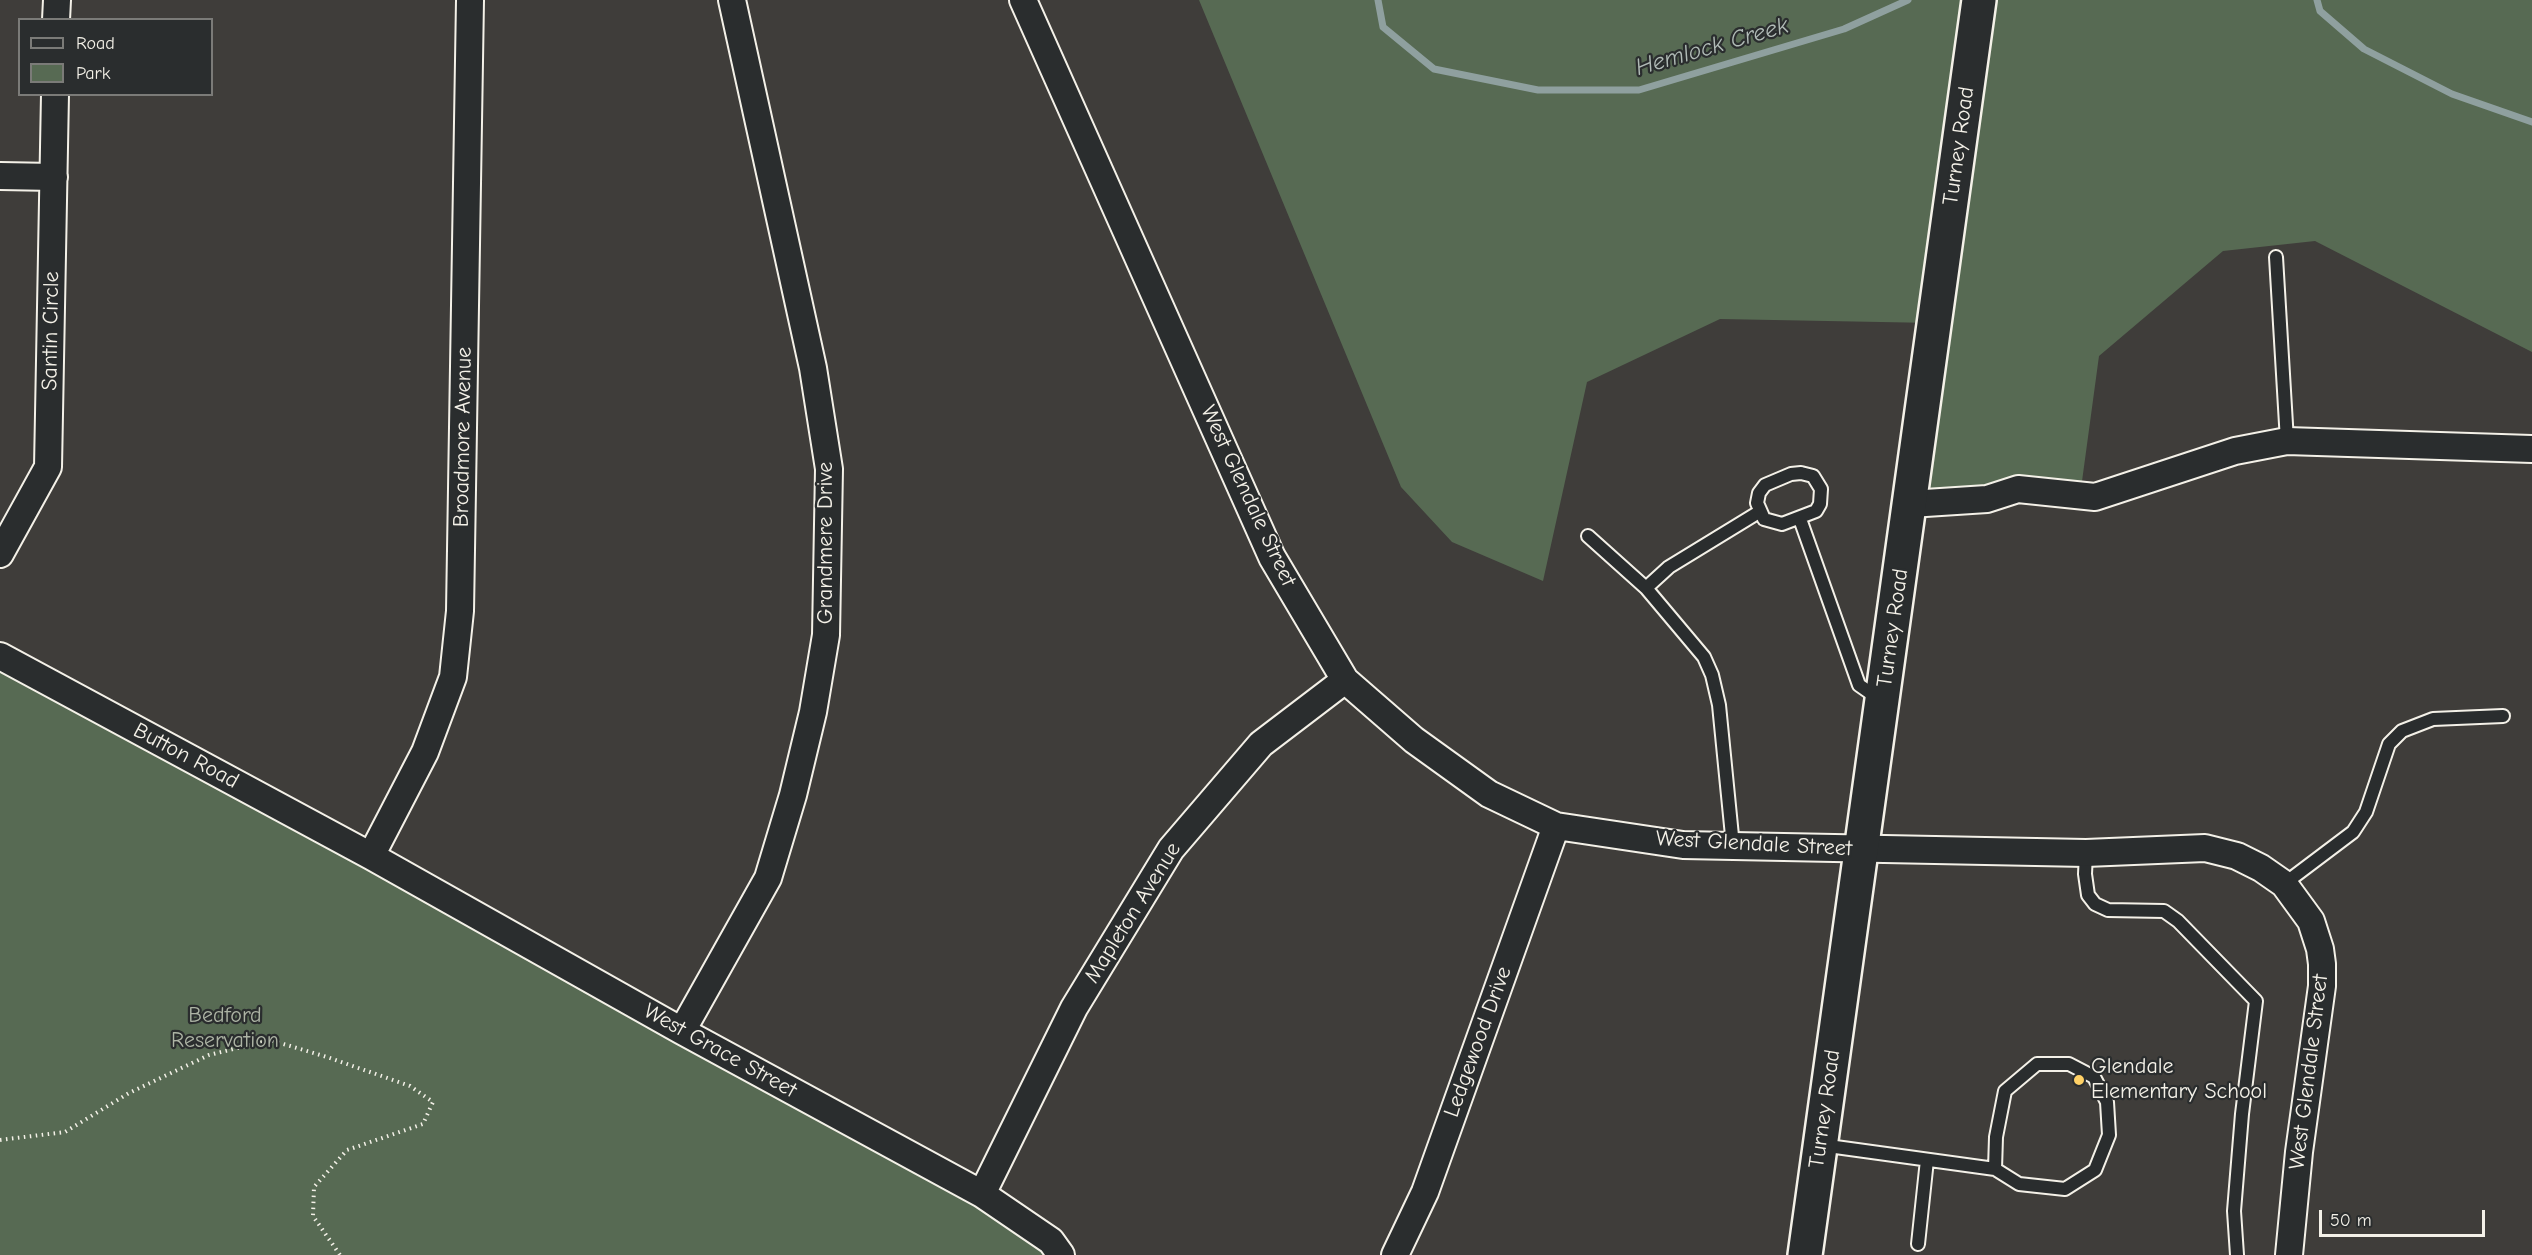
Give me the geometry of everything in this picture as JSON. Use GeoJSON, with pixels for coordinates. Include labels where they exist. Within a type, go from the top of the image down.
{"type":"FeatureCollection","features":[{"type":"Feature","properties":{"kind":"street"},"geometry":{"type":"LineString","coordinates":[[56,18],[57,0]]}},
{"type":"Feature","properties":{"kind":"street","name":"Broadmore Avenue"},"geometry":{"type":"LineString","coordinates":[[371,856],[425,752],[453,677],[460,611],[470,0]]}},
{"type":"Feature","properties":{"kind":"street","name":"Grandmere Drive"},"geometry":{"type":"LineString","coordinates":[[682,1031],[768,878],[794,795],[813,712],[826,635],[829,469],[813,368],[732,0]]}},
{"type":"Feature","properties":{"kind":"street","name":"West Glendale Street"},"geometry":{"type":"LineString","coordinates":[[1023,0],[1272,557],[1345,680],[1414,740],[1489,794],[1556,826],[1683,845],[2086,853],[2205,848],[2237,856],[2261,868],[2284,884],[2310,921],[2320,949],[2322,964],[2322,986],[2289,1255]]}},
{"type":"Feature","properties":{"kind":"street","name":"Turney Road"},"geometry":{"type":"LineString","coordinates":[[1805,1255],[1863,849],[1978,0]]}},
{"type":"Feature","properties":{"kind":"street","name":"Santin Circle"},"geometry":{"type":"LineString","coordinates":[[0,554],[48,467],[55,96]]}},
{"type":"Feature","properties":{"kind":"street"},"geometry":{"type":"LineString","coordinates":[[0,176],[54,177]]}},
{"type":"Feature","properties":{"kind":"street"},"geometry":{"type":"LineString","coordinates":[[1910,504],[1987,499],[2018,489],[2095,497],[2235,451],[2288,441],[2532,449]]}},
{"type":"Feature","properties":{"kind":"street","name":"Button Road"},"geometry":{"type":"LineString","coordinates":[[0,656],[371,856]]}},
{"type":"Feature","properties":{"kind":"street","name":"Mapleton Avenue"},"geometry":{"type":"LineString","coordinates":[[982,1194],[1074,1008],[1171,849],[1262,744],[1345,680]]}},
{"type":"Feature","properties":{"kind":"street","name":"Ledgewood Drive"},"geometry":{"type":"LineString","coordinates":[[1395,1255],[1425,1191],[1556,826]]}},
{"type":"Feature","properties":{"kind":"street","name":"West Grace Street"},"geometry":{"type":"LineString","coordinates":[[371,856],[682,1031],[982,1194],[1051,1242],[1061,1255]]}},
{"type":"Feature","properties":{"kind":"lane"},"geometry":{"type":"LineString","coordinates":[[2276,257],[2288,441]]}},
{"type":"Feature","properties":{"kind":"lane"},"geometry":{"type":"LineString","coordinates":[[1791,474],[1808,474],[1817,481],[1821,489],[1820,504],[1816,512],[1800,519],[1782,524],[1771,523],[1764,519],[1757,503],[1759,493],[1765,485],[1791,474]]}},
{"type":"Feature","properties":{"kind":"lane"},"geometry":{"type":"LineString","coordinates":[[1646,588],[1669,567],[1759,512]]}},
{"type":"Feature","properties":{"kind":"lane"},"geometry":{"type":"LineString","coordinates":[[1800,519],[1859,684],[1883,701]]}},
{"type":"Feature","properties":{"kind":"lane"},"geometry":{"type":"LineString","coordinates":[[1588,536],[1646,588],[1704,657],[1712,675],[1719,705],[1733,846]]}},
{"type":"Feature","properties":{"kind":"lane"},"geometry":{"type":"LineString","coordinates":[[2284,884],[2354,832],[2366,812],[2389,744],[2402,731],[2433,719],[2503,716]]}},
{"type":"Feature","properties":{"kind":"lane"},"geometry":{"type":"LineString","coordinates":[[2086,853],[2085,874],[2088,895],[2095,904],[2108,910],[2164,910],[2178,921],[2256,1001],[2242,1114],[2234,1212],[2237,1255]]}},
{"type":"Feature","properties":{"kind":"lane"},"geometry":{"type":"LineString","coordinates":[[1820,1145],[1995,1169],[2019,1184],[2065,1188],[2095,1170],[2109,1135],[2108,1102],[2094,1077],[2069,1064],[2037,1064],[2005,1091],[1996,1137],[1995,1169]]}},
{"type":"Feature","properties":{"kind":"lane"},"geometry":{"type":"LineString","coordinates":[[1918,1244],[1927,1160]]}},
{"type":"Feature","properties":{"kind":"path"},"geometry":{"type":"LineString","coordinates":[[0,1140],[65,1132],[129,1094],[219,1052],[270,1040],[327,1057],[410,1086],[433,1102],[423,1124],[347,1150],[314,1187],[314,1216],[340,1255]]}},
{"type":"Feature","properties":{"kind":"green space"},"geometry":{"type":"Polygon","coordinates":[[[1199,0],[2532,0],[2532,352],[2315,241],[2223,251],[2099,356],[2080,496],[1910,504],[1934,323],[1720,319],[1587,382],[1543,581],[1452,542],[1401,487],[1199,0]]]}},
{"type":"Feature","properties":{"kind":"green space","name":"Bedford Reservation"},"geometry":{"type":"Polygon","coordinates":[[[0,650],[1051,1225],[1069,1255],[0,1255],[0,650]]]}},
{"type":"Feature","properties":{"kind":"waterway","name":"Hemlock Creek"},"geometry":{"type":"LineString","coordinates":[[1378,0],[1383,27],[1434,69],[1538,90],[1639,90],[1844,29],[1908,0]]}},
{"type":"Feature","properties":{"kind":"waterway","name":"Hemlock Creek"},"geometry":{"type":"LineString","coordinates":[[2317,0],[2320,11],[2364,49],[2452,94],[2532,122]]}},
{"type":"Feature","properties":{"kind":"place","name":"Glendale Elementary School"},"geometry":{"type":"Point","coordinates":[2079,1080]}}]}
